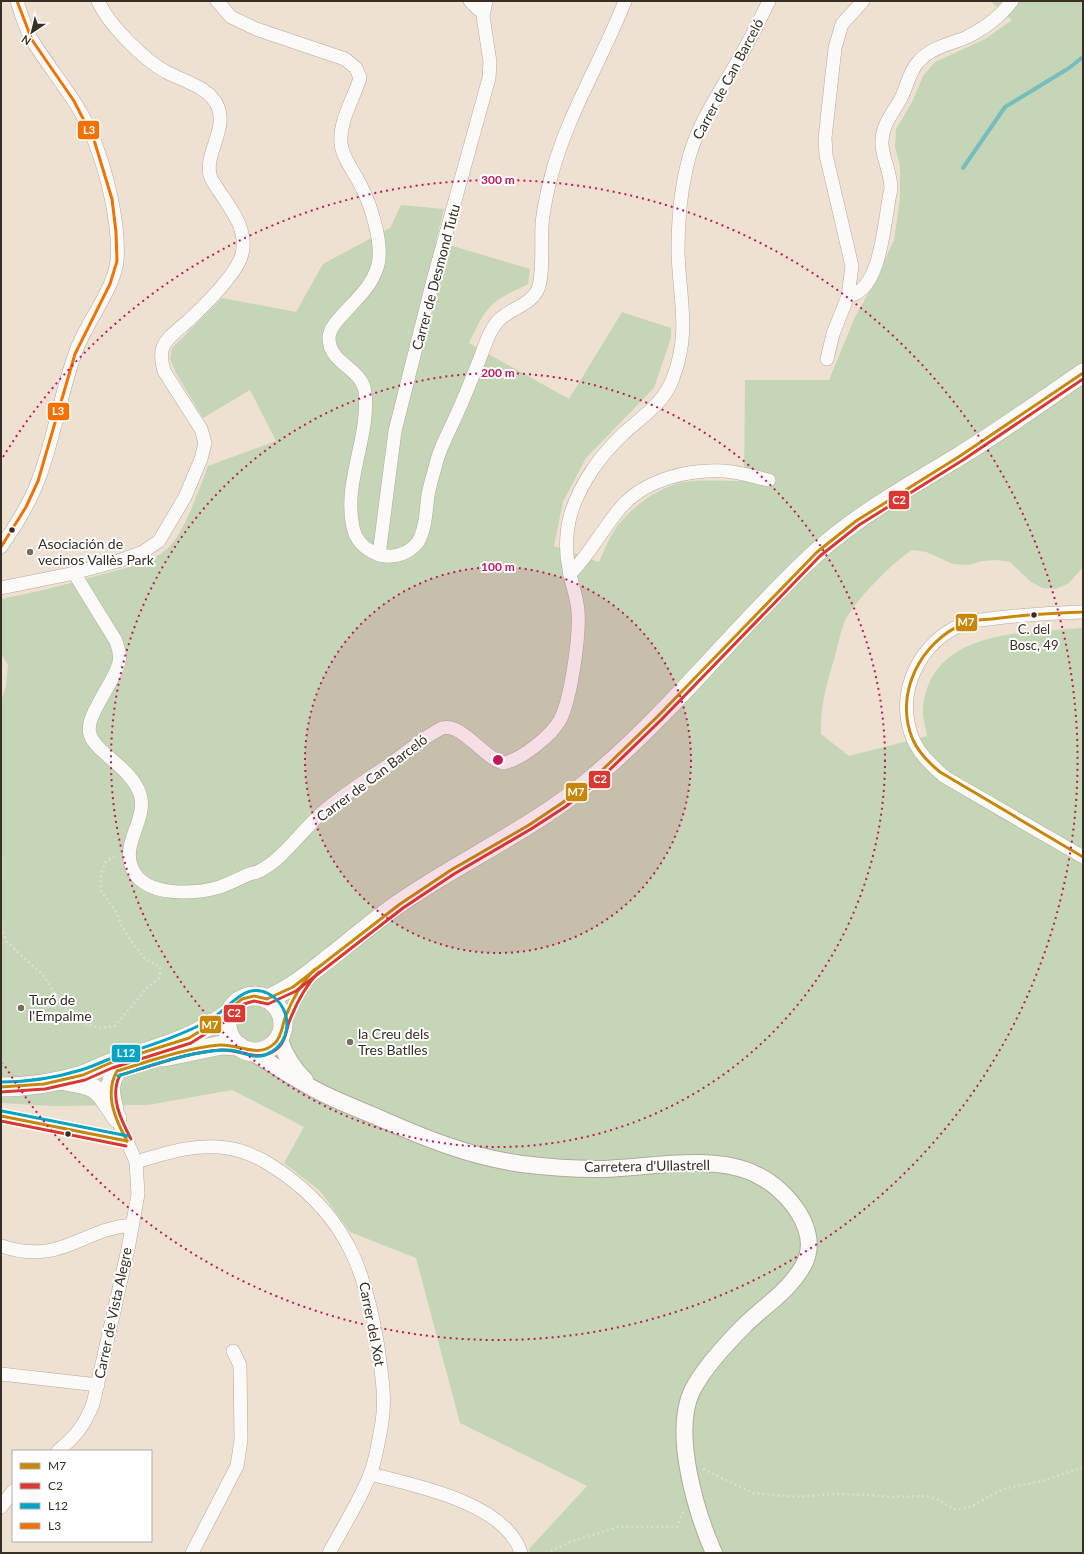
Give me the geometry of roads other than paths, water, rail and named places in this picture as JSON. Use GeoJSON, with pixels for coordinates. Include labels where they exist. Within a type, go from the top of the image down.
{"type":"FeatureCollection","features":[{"type":"Feature","properties":{"kind":"main road"},"geometry":{"type":"LineString","coordinates":[[267,998],[293,986],[307,977],[370,925],[451,870],[529,825],[562,803],[593,779],[658,716],[817,552],[856,521],[960,456],[1083,373]]}},
{"type":"Feature","properties":{"kind":"main road"},"geometry":{"type":"LineString","coordinates":[[1,1087],[27,1087],[83,1075],[117,1071],[194,1050],[222,1045],[244,1049],[268,1049],[281,1030],[307,977]]}},
{"type":"Feature","properties":{"kind":"main road"},"geometry":{"type":"LineString","coordinates":[[83,1075],[110,1063],[189,1038],[215,1023],[229,1012],[237,1002],[248,996],[260,996],[267,998],[280,1011],[281,1030]]}},
{"type":"Feature","properties":{"kind":"main road"},"geometry":{"type":"LineString","coordinates":[[229,1012],[227,1019],[228,1031],[234,1042],[244,1049]]}},
{"type":"Feature","properties":{"kind":"main road"},"geometry":{"type":"LineString","coordinates":[[117,1071],[111,1082],[110,1090],[117,1118]]}},
{"type":"Feature","properties":{"kind":"main road"},"geometry":{"type":"LineString","coordinates":[[61,1080],[84,1083],[93,1087],[101,1093],[117,1118]]}},
{"type":"Feature","properties":{"kind":"street"},"geometry":{"type":"LineString","coordinates":[[1,547],[18,522],[38,480],[75,353],[111,279],[116,262],[117,247],[109,189],[94,138],[85,120],[32,39],[22,19],[17,1]]}},
{"type":"Feature","properties":{"kind":"street"},"geometry":{"type":"LineString","coordinates":[[1,588],[74,573],[137,554],[153,547],[163,536],[176,515],[196,470],[205,443],[201,429],[164,371],[162,363],[162,349],[166,342],[199,311],[224,283],[240,259],[242,253],[243,240],[241,228],[210,177],[210,164],[219,125],[218,107],[211,96],[204,91],[166,72],[147,59],[133,46],[105,12],[98,1]]}},
{"type":"Feature","properties":{"kind":"street"},"geometry":{"type":"LineString","coordinates":[[217,1],[231,17],[256,29],[338,55],[352,63],[359,72],[360,78],[343,126],[341,143],[368,202],[374,223],[379,258],[376,274],[368,287],[338,320],[329,333],[329,340],[332,353],[358,376],[362,382],[365,393],[361,444],[352,493],[352,525],[357,539],[367,548],[378,555],[394,556],[403,554],[412,548],[418,540],[424,525],[428,494],[438,458],[489,335],[497,321],[533,297],[538,290],[540,279],[542,222],[552,176],[577,106],[612,33],[625,1]]}},
{"type":"Feature","properties":{"kind":"street","name":"Carrer de Can Barceló"},"geometry":{"type":"LineString","coordinates":[[74,573],[116,641],[119,652],[120,661],[116,673],[94,714],[89,732],[91,738],[102,750],[130,776],[140,794],[141,811],[130,853],[132,868],[138,878],[145,884],[178,892],[197,891],[221,887],[261,870],[323,812],[442,728],[450,726],[457,729],[496,761],[503,763],[516,759],[544,739],[559,722],[567,700],[575,658],[578,610],[570,574],[566,540],[572,513],[582,485],[606,452],[621,436],[644,417],[666,394],[674,376],[683,344],[684,328],[678,253],[681,199],[685,170],[691,149],[701,124],[769,1]]}},
{"type":"Feature","properties":{"kind":"street"},"geometry":{"type":"LineString","coordinates":[[827,359],[833,334],[848,296],[852,266],[826,154],[825,138],[832,62],[838,32],[845,20],[863,1]]}},
{"type":"Feature","properties":{"kind":"street"},"geometry":{"type":"LineString","coordinates":[[848,296],[856,294],[864,288],[880,254],[891,189],[891,178],[881,143],[882,133],[886,122],[904,92],[913,70],[918,62],[934,50],[969,36],[995,20],[1012,1]]}},
{"type":"Feature","properties":{"kind":"street","name":"Carrer de Desmond Tutu"},"geometry":{"type":"LineString","coordinates":[[378,555],[395,431],[432,284],[489,78],[489,50],[478,6]]}},
{"type":"Feature","properties":{"kind":"street"},"geometry":{"type":"LineString","coordinates":[[570,574],[582,562],[623,506],[646,488],[658,482],[707,471],[726,471],[769,480]]}},
{"type":"Feature","properties":{"kind":"street"},"geometry":{"type":"LineString","coordinates":[[1083,612],[998,618],[967,622],[955,628],[934,642],[919,661],[909,683],[907,706],[912,734],[920,751],[932,766],[945,777],[1083,857]]}},
{"type":"Feature","properties":{"kind":"street","name":"Carretera d'Ullastrell"},"geometry":{"type":"LineString","coordinates":[[281,1030],[287,1057],[297,1072],[316,1090]]}},
{"type":"Feature","properties":{"kind":"street","name":"Carretera d'Ullastrell"},"geometry":{"type":"LineString","coordinates":[[244,1049],[316,1090],[410,1132],[473,1154],[521,1164],[595,1169],[687,1163],[716,1165],[743,1169],[758,1175],[784,1194],[795,1207],[802,1219],[808,1242],[806,1262],[789,1286],[743,1327],[728,1343],[692,1390],[686,1407],[683,1431],[686,1461],[705,1532],[714,1553]]}},
{"type":"Feature","properties":{"kind":"street"},"geometry":{"type":"LineString","coordinates":[[1,1116],[127,1141]]}},
{"type":"Feature","properties":{"kind":"street","name":"Carrer de Vista Alegre"},"geometry":{"type":"LineString","coordinates":[[59,1450],[77,1435],[86,1422],[93,1404],[138,1194],[136,1162],[117,1118]]}},
{"type":"Feature","properties":{"kind":"street","name":"Carrer del Xot"},"geometry":{"type":"LineString","coordinates":[[136,1162],[188,1147],[209,1146],[235,1150],[253,1155],[277,1168],[303,1187],[328,1215],[349,1246],[366,1286],[374,1322],[383,1390],[382,1420],[370,1474],[329,1553]]}},
{"type":"Feature","properties":{"kind":"street"},"geometry":{"type":"LineString","coordinates":[[1,1246],[15,1251],[34,1253],[50,1251],[63,1248],[117,1226],[132,1225]]}},
{"type":"Feature","properties":{"kind":"street"},"geometry":{"type":"LineString","coordinates":[[192,1553],[237,1466],[241,1440],[240,1365],[232,1351]]}},
{"type":"Feature","properties":{"kind":"street"},"geometry":{"type":"LineString","coordinates":[[1,1374],[98,1385]]}},
{"type":"Feature","properties":{"kind":"street"},"geometry":{"type":"LineString","coordinates":[[370,1474],[433,1490],[480,1510],[500,1524],[512,1536],[521,1553]]}},
{"type":"Feature","properties":{"kind":"street"},"geometry":{"type":"LineString","coordinates":[[1,1506],[12,1492]]}},
{"type":"Feature","properties":{"kind":"waterway"},"geometry":{"type":"LineString","coordinates":[[963,168],[1005,107],[1069,68],[1083,57]]}},
{"type":"Feature","properties":{"kind":"place","name":"Asociación de vecinos Vallès Park"},"geometry":{"type":"Point","coordinates":[30,552]}},
{"type":"Feature","properties":{"kind":"place","name":"C. del Bosc, 49"},"geometry":{"type":"Point","coordinates":[1034,615]}},
{"type":"Feature","properties":{"kind":"place","name":"Turó de l'Empalme"},"geometry":{"type":"Point","coordinates":[21,1008]}},
{"type":"Feature","properties":{"kind":"place","name":"la Creu dels Tres Batlles"},"geometry":{"type":"Point","coordinates":[350,1042]}}]}
